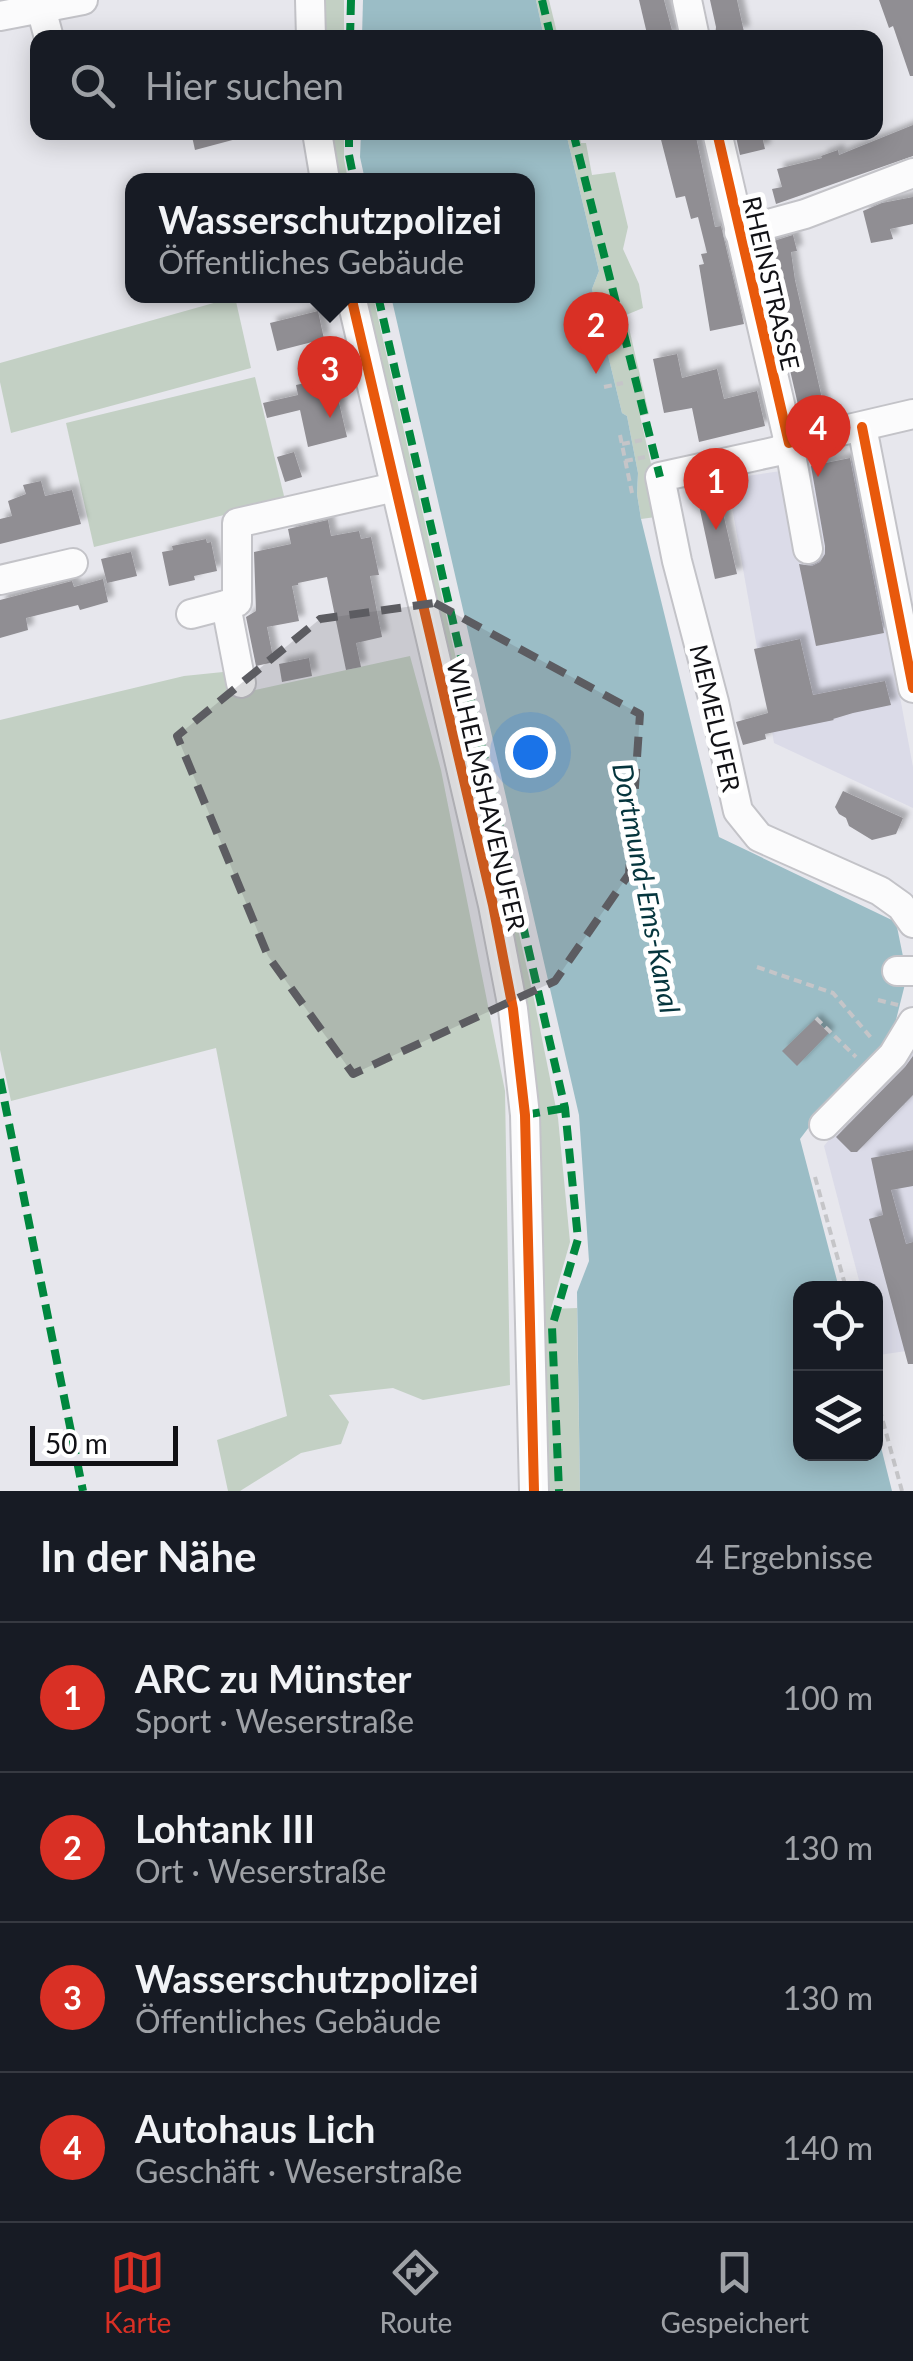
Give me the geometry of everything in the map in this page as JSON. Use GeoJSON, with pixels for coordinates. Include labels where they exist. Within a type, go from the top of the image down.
{"type":"FeatureCollection","features":[{"type":"Feature","properties":{"kind":"street"},"geometry":{"type":"LineString","coordinates":[[0,16],[83,0]]}},
{"type":"Feature","properties":{"kind":"street"},"geometry":{"type":"LineString","coordinates":[[310,0],[311,30]]}},
{"type":"Feature","properties":{"kind":"street"},"geometry":{"type":"LineString","coordinates":[[687,0],[693,30]]}},
{"type":"Feature","properties":{"kind":"street"},"geometry":{"type":"LineString","coordinates":[[41,8],[47,30]]}},
{"type":"Feature","properties":{"kind":"street"},"geometry":{"type":"LineString","coordinates":[[318,140],[324,173]]}},
{"type":"Feature","properties":{"kind":"street","name":"RHEINSTRASSE"},"geometry":{"type":"LineString","coordinates":[[718,140],[789,443],[808,550]]}},
{"type":"Feature","properties":{"kind":"street"},"geometry":{"type":"LineString","coordinates":[[739,232],[805,214],[913,173]]}},
{"type":"Feature","properties":{"kind":"street","name":"WILHELMSHAVENUFER"},"geometry":{"type":"LineString","coordinates":[[353,303],[493,905],[513,1008],[524,1115],[534,1491]]}},
{"type":"Feature","properties":{"kind":"street"},"geometry":{"type":"LineString","coordinates":[[653,467],[778,450],[789,443],[913,414]]}},
{"type":"Feature","properties":{"kind":"street"},"geometry":{"type":"LineString","coordinates":[[862,427],[913,688]]}},
{"type":"Feature","properties":{"kind":"street","name":"MEMELUFER"},"geometry":{"type":"LineString","coordinates":[[653,467],[714,702],[738,812],[759,837],[880,891],[901,906],[913,923]]}},
{"type":"Feature","properties":{"kind":"street"},"geometry":{"type":"LineString","coordinates":[[191,614],[236,602],[237,522],[395,486]]}},
{"type":"Feature","properties":{"kind":"street"},"geometry":{"type":"LineString","coordinates":[[0,580],[73,563]]}},
{"type":"Feature","properties":{"kind":"street"},"geometry":{"type":"LineString","coordinates":[[226,604],[240,683]]}},
{"type":"Feature","properties":{"kind":"street"},"geometry":{"type":"LineString","coordinates":[[824,1125],[881,1067],[906,1014]]}},
{"type":"Feature","properties":{"kind":"path"},"geometry":{"type":"LineString","coordinates":[[604,386],[623,382]]}},
{"type":"Feature","properties":{"kind":"path"},"geometry":{"type":"LineString","coordinates":[[620,435],[632,493]]}},
{"type":"Feature","properties":{"kind":"path"},"geometry":{"type":"LineString","coordinates":[[622,444],[642,440]]}},
{"type":"Feature","properties":{"kind":"path"},"geometry":{"type":"LineString","coordinates":[[626,461],[653,467]]}},
{"type":"Feature","properties":{"kind":"path"},"geometry":{"type":"LineString","coordinates":[[758,966],[833,993],[881,1067]]}},
{"type":"Feature","properties":{"kind":"path"},"geometry":{"type":"LineString","coordinates":[[878,1000],[906,1014]]}},
{"type":"Feature","properties":{"kind":"path"},"geometry":{"type":"LineString","coordinates":[[816,1018],[881,1067]]}},
{"type":"Feature","properties":{"kind":"path"},"geometry":{"type":"LineString","coordinates":[[815,1177],[844,1281]]}},
{"type":"Feature","properties":{"kind":"path"},"geometry":{"type":"LineString","coordinates":[[883,1422],[902,1491]]}},
{"type":"Feature","properties":{"kind":"highlighted area"},"geometry":{"type":"Polygon","coordinates":[[[435,603],[640,714],[629,874],[555,981],[353,1074],[268,956],[177,736],[320,619],[435,603]]]}},
{"type":"Feature","properties":{"kind":"shaded area"},"geometry":{"type":"Polygon","coordinates":[[[315,0],[344,0],[344,30],[317,30],[315,0]]]}},
{"type":"Feature","properties":{"kind":"shaded area"},"geometry":{"type":"Polygon","coordinates":[[[536,0],[549,0],[556,30],[542,30],[536,0]]]}},
{"type":"Feature","properties":{"kind":"shaded area"},"geometry":{"type":"Polygon","coordinates":[[[325,140],[344,140],[347,173],[330,173],[325,140]]]}},
{"type":"Feature","properties":{"kind":"shaded area"},"geometry":{"type":"Polygon","coordinates":[[[568,140],[586,143],[592,175],[615,172],[628,227],[623,249],[639,284],[643,308],[626,315],[649,414],[640,416],[663,516],[641,519],[638,473],[627,416],[622,413],[592,289],[599,271],[568,140]]]}},
{"type":"Feature","properties":{"kind":"shaded area"},"geometry":{"type":"Polygon","coordinates":[[[214,303],[236,303],[251,368],[11,433],[0,363],[214,303]]]}},
{"type":"Feature","properties":{"kind":"shaded area"},"geometry":{"type":"Polygon","coordinates":[[[363,303],[375,303],[558,1118],[570,1242],[551,1309],[577,1308],[580,1491],[544,1491],[534,1119],[363,303]]]}},
{"type":"Feature","properties":{"kind":"shaded area"},"geometry":{"type":"Polygon","coordinates":[[[255,377],[285,500],[94,547],[66,423],[255,377]]]}},
{"type":"Feature","properties":{"kind":"shaded area"},"geometry":{"type":"Polygon","coordinates":[[[856,460],[913,767],[913,808],[774,743],[727,479],[856,460]]]}},
{"type":"Feature","properties":{"kind":"shaded area"},"geometry":{"type":"Polygon","coordinates":[[[410,656],[441,770],[505,1091],[510,1385],[423,1400],[393,1388],[329,1395],[349,1422],[341,1444],[301,1453],[240,1491],[228,1491],[217,1440],[287,1416],[216,1048],[11,1101],[0,1050],[0,720],[184,676],[223,672],[233,695],[410,656]]]}},
{"type":"Feature","properties":{"kind":"shaded area"},"geometry":{"type":"Polygon","coordinates":[[[913,1045],[913,1350],[883,1354],[883,1281],[859,1281],[824,1146],[890,1065],[913,1045]]]}},
{"type":"Feature","properties":{"kind":"water"},"geometry":{"type":"Polygon","coordinates":[[[363,0],[536,0],[542,30],[362,30],[363,0]]]}},
{"type":"Feature","properties":{"kind":"water","name":"Dortmund-Ems-Kanal"},"geometry":{"type":"Polygon","coordinates":[[[361,140],[568,140],[599,271],[592,289],[622,413],[627,416],[638,473],[641,519],[719,837],[896,922],[907,976],[894,1028],[872,1059],[822,1110],[800,1139],[837,1281],[793,1281],[793,1461],[883,1461],[883,1455],[892,1491],[580,1491],[577,1292],[589,1261],[579,1115],[393,303],[535,303],[535,173],[363,173],[361,140]]]}},
{"type":"Feature","properties":{"kind":"building"},"geometry":{"type":"Polygon","coordinates":[[[639,0],[664,0],[672,30],[646,30],[639,0]]]}},
{"type":"Feature","properties":{"kind":"building"},"geometry":{"type":"Polygon","coordinates":[[[710,0],[737,0],[744,30],[716,30],[710,0]]]}},
{"type":"Feature","properties":{"kind":"building"},"geometry":{"type":"Polygon","coordinates":[[[879,0],[913,0],[913,76],[910,76],[893,26],[889,28],[879,0]]]}},
{"type":"Feature","properties":{"kind":"building"},"geometry":{"type":"Polygon","coordinates":[[[913,125],[913,156],[776,204],[772,189],[782,187],[777,169],[838,150],[839,155],[913,125]]]}},
{"type":"Feature","properties":{"kind":"building"},"geometry":{"type":"Polygon","coordinates":[[[193,140],[232,140],[195,150],[193,140]]]}},
{"type":"Feature","properties":{"kind":"building"},"geometry":{"type":"Polygon","coordinates":[[[661,140],[697,140],[715,227],[721,226],[744,324],[710,331],[699,265],[704,264],[701,254],[707,253],[698,217],[691,219],[685,196],[676,198],[661,140]]]}},
{"type":"Feature","properties":{"kind":"building"},"geometry":{"type":"Polygon","coordinates":[[[737,140],[763,140],[765,149],[740,155],[737,140]]]}},
{"type":"Feature","properties":{"kind":"building"},"geometry":{"type":"Polygon","coordinates":[[[913,197],[913,224],[890,229],[893,239],[871,243],[863,211],[913,197]]]}},
{"type":"Feature","properties":{"kind":"building"},"geometry":{"type":"Polygon","coordinates":[[[793,235],[797,251],[791,252],[795,280],[826,416],[802,422],[761,245],[793,235]]]}},
{"type":"Feature","properties":{"kind":"building"},"geometry":{"type":"Polygon","coordinates":[[[318,311],[324,339],[277,351],[270,323],[318,311]]]}},
{"type":"Feature","properties":{"kind":"building"},"geometry":{"type":"Polygon","coordinates":[[[677,354],[682,378],[717,369],[724,399],[757,391],[765,426],[699,442],[692,408],[664,413],[653,359],[677,354]]]}},
{"type":"Feature","properties":{"kind":"building"},"geometry":{"type":"Polygon","coordinates":[[[333,377],[347,437],[308,447],[300,410],[267,418],[263,403],[298,395],[296,385],[333,377]]]}},
{"type":"Feature","properties":{"kind":"building"},"geometry":{"type":"Polygon","coordinates":[[[294,452],[302,477],[285,482],[277,457],[294,452]]]}},
{"type":"Feature","properties":{"kind":"building"},"geometry":{"type":"Polygon","coordinates":[[[850,458],[884,633],[816,646],[799,564],[812,566],[825,554],[811,466],[850,458]]]}},
{"type":"Feature","properties":{"kind":"building"},"geometry":{"type":"Polygon","coordinates":[[[41,481],[45,496],[72,490],[81,524],[0,544],[0,519],[12,516],[8,501],[26,494],[23,485],[41,481]]]}},
{"type":"Feature","properties":{"kind":"building"},"geometry":{"type":"Polygon","coordinates":[[[716,482],[737,574],[715,579],[695,487],[716,482]]]}},
{"type":"Feature","properties":{"kind":"building"},"geometry":{"type":"Polygon","coordinates":[[[328,520],[331,536],[359,531],[361,539],[371,537],[379,575],[370,576],[382,637],[356,643],[361,667],[346,670],[327,577],[298,583],[292,586],[299,621],[267,627],[274,662],[256,666],[246,617],[256,611],[254,552],[291,544],[288,529],[328,520]]]}},
{"type":"Feature","properties":{"kind":"building"},"geometry":{"type":"Polygon","coordinates":[[[206,539],[211,542],[217,571],[169,586],[162,552],[206,539]]]}},
{"type":"Feature","properties":{"kind":"building"},"geometry":{"type":"Polygon","coordinates":[[[131,552],[137,576],[107,583],[101,559],[131,552]]]}},
{"type":"Feature","properties":{"kind":"building"},"geometry":{"type":"Polygon","coordinates":[[[103,579],[108,602],[26,618],[28,630],[0,638],[0,600],[72,581],[74,587],[103,579]]]}},
{"type":"Feature","properties":{"kind":"building"},"geometry":{"type":"Polygon","coordinates":[[[800,639],[813,695],[885,681],[891,705],[765,734],[766,739],[743,745],[736,722],[768,713],[754,649],[800,639]]]}},
{"type":"Feature","properties":{"kind":"building"},"geometry":{"type":"Polygon","coordinates":[[[309,658],[312,676],[282,682],[279,664],[309,658]]]}},
{"type":"Feature","properties":{"kind":"building"},"geometry":{"type":"Polygon","coordinates":[[[843,791],[903,818],[896,834],[872,840],[849,826],[835,807],[843,791]]]}},
{"type":"Feature","properties":{"kind":"building"},"geometry":{"type":"Polygon","coordinates":[[[815,1019],[829,1033],[797,1066],[782,1051],[815,1019]]]}},
{"type":"Feature","properties":{"kind":"building"},"geometry":{"type":"Polygon","coordinates":[[[913,1056],[913,1095],[857,1152],[851,1152],[836,1137],[913,1056]]]}},
{"type":"Feature","properties":{"kind":"building"},"geometry":{"type":"Polygon","coordinates":[[[913,1150],[913,1186],[891,1190],[906,1244],[913,1242],[913,1364],[908,1364],[869,1219],[883,1215],[871,1158],[913,1150]]]}},
{"type":"Feature","properties":{"kind":"marked path"},"geometry":{"type":"LineString","coordinates":[[350,30],[351,0]]}},
{"type":"Feature","properties":{"kind":"marked path"},"geometry":{"type":"LineString","coordinates":[[542,0],[549,30]]}},
{"type":"Feature","properties":{"kind":"marked path"},"geometry":{"type":"LineString","coordinates":[[349,140],[353,173]]}},
{"type":"Feature","properties":{"kind":"marked path"},"geometry":{"type":"LineString","coordinates":[[575,140],[660,477]]}},
{"type":"Feature","properties":{"kind":"marked path"},"geometry":{"type":"LineString","coordinates":[[380,303],[565,1108],[578,1239],[552,1327],[559,1491]]}},
{"type":"Feature","properties":{"kind":"marked path"},"geometry":{"type":"LineString","coordinates":[[0,1079],[83,1491]]}},
{"type":"Feature","properties":{"kind":"marked path"},"geometry":{"type":"LineString","coordinates":[[525,1115],[565,1108]]}},
{"type":"Feature","properties":{"kind":"cycle path"},"geometry":{"type":"LineString","coordinates":[[719,140],[789,443]]}},
{"type":"Feature","properties":{"kind":"cycle path"},"geometry":{"type":"LineString","coordinates":[[353,303],[493,905],[513,1009],[525,1115],[534,1491]]}},
{"type":"Feature","properties":{"kind":"cycle path"},"geometry":{"type":"LineString","coordinates":[[862,427],[913,688]]}},
{"type":"Feature","properties":{"kind":"place","name":"Lohtank III"},"geometry":{"type":"Point","coordinates":[596,374]}},
{"type":"Feature","properties":{"kind":"place","name":"Wasserschutzpolizei"},"geometry":{"type":"Point","coordinates":[330,418]}},
{"type":"Feature","properties":{"kind":"place","name":"Autohaus Lich"},"geometry":{"type":"Point","coordinates":[818,477]}},
{"type":"Feature","properties":{"kind":"place","name":"ARC zu Münster"},"geometry":{"type":"Point","coordinates":[716,530]}}]}
